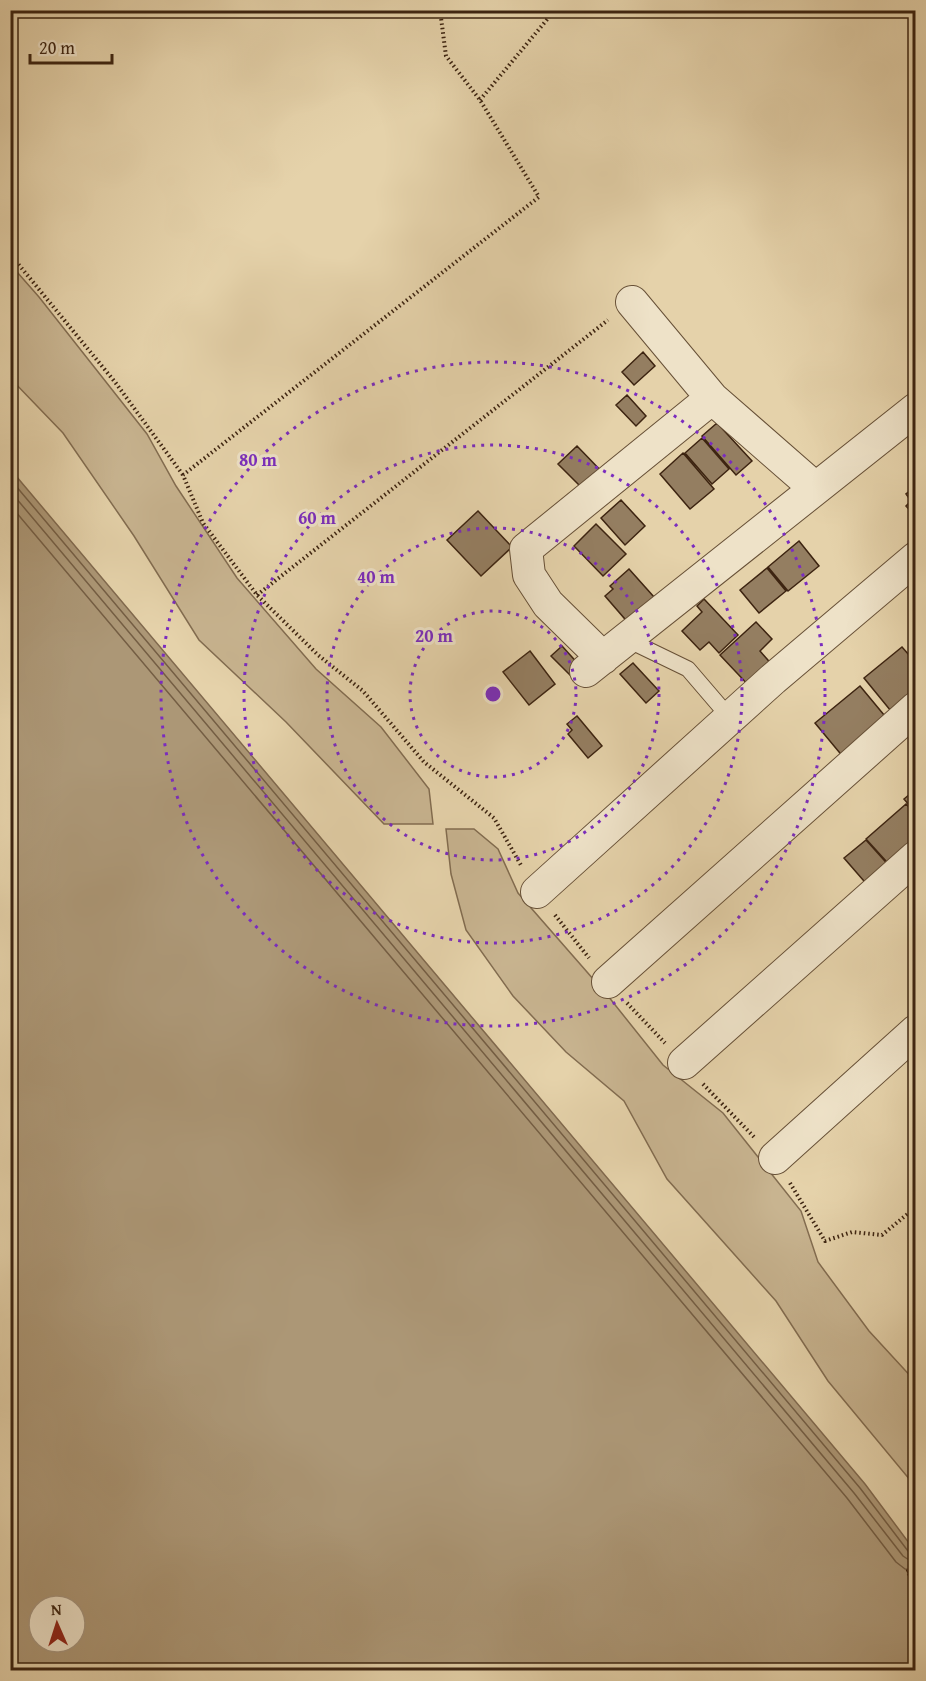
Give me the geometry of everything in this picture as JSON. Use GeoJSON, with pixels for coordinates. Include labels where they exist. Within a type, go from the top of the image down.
{"type":"FeatureCollection","features":[{"type":"Feature","properties":{"kind":"street"},"geometry":{"type":"LineString","coordinates":[[632,302],[712,398],[815,488]]}},
{"type":"Feature","properties":{"kind":"street"},"geometry":{"type":"LineString","coordinates":[[712,398],[526,549],[529,575],[548,604],[605,656],[915,409]]}},
{"type":"Feature","properties":{"kind":"street"},"geometry":{"type":"LineString","coordinates":[[537,892],[730,718],[915,558]]}},
{"type":"Feature","properties":{"kind":"street"},"geometry":{"type":"LineString","coordinates":[[608,982],[915,708]]}},
{"type":"Feature","properties":{"kind":"street"},"geometry":{"type":"LineString","coordinates":[[684,1063],[915,857]]}},
{"type":"Feature","properties":{"kind":"street"},"geometry":{"type":"LineString","coordinates":[[775,1158],[915,1031]]}},
{"type":"Feature","properties":{"kind":"lane"},"geometry":{"type":"LineString","coordinates":[[605,656],[688,669],[730,718]]}},
{"type":"Feature","properties":{"kind":"path"},"geometry":{"type":"LineString","coordinates":[[183,475],[538,197],[480,100],[446,56],[440,10]]}},
{"type":"Feature","properties":{"kind":"path"},"geometry":{"type":"LineString","coordinates":[[480,100],[555,10]]}},
{"type":"Feature","properties":{"kind":"path"},"geometry":{"type":"LineString","coordinates":[[10,254],[116,382],[183,475],[203,523],[257,595],[318,655],[363,691],[424,762],[494,818],[537,892],[608,982],[775,1158],[825,1241],[852,1232],[882,1234],[915,1207]]}},
{"type":"Feature","properties":{"kind":"path"},"geometry":{"type":"LineString","coordinates":[[257,595],[632,302]]}},
{"type":"Feature","properties":{"kind":"path"},"geometry":{"type":"LineString","coordinates":[[915,1567],[906,1572],[915,1579]]}},
{"type":"Feature","properties":{"kind":"shaded area"},"geometry":{"type":"Polygon","coordinates":[[[10,264],[39,297],[147,434],[176,486],[237,578],[316,669],[381,727],[429,789],[433,824],[384,824],[286,722],[199,640],[134,536],[63,433],[11,379],[10,264]]]}},
{"type":"Feature","properties":{"kind":"shaded area"},"geometry":{"type":"Polygon","coordinates":[[[446,829],[474,829],[498,849],[518,893],[608,996],[663,1065],[723,1113],[801,1211],[818,1262],[869,1331],[915,1381],[915,1486],[828,1381],[776,1301],[667,1179],[624,1101],[566,1052],[513,996],[466,930],[451,874],[446,829]]]}},
{"type":"Feature","properties":{"kind":"water"},"geometry":{"type":"Polygon","coordinates":[[[11,470],[865,1484],[915,1551],[915,1670],[11,1670],[11,470]]]}},
{"type":"Feature","properties":{"kind":"building"},"geometry":{"type":"Polygon","coordinates":[[[643,352],[655,366],[634,385],[622,372],[643,352]]]}},
{"type":"Feature","properties":{"kind":"building"},"geometry":{"type":"Polygon","coordinates":[[[627,395],[646,416],[636,426],[616,405],[627,395]]]}},
{"type":"Feature","properties":{"kind":"building"},"geometry":{"type":"Polygon","coordinates":[[[717,423],[752,461],[736,475],[702,436],[717,423]]]}},
{"type":"Feature","properties":{"kind":"building"},"geometry":{"type":"Polygon","coordinates":[[[702,438],[729,469],[712,484],[685,453],[702,438]]]}},
{"type":"Feature","properties":{"kind":"building"},"geometry":{"type":"Polygon","coordinates":[[[577,446],[606,476],[588,494],[558,464],[577,446]]]}},
{"type":"Feature","properties":{"kind":"building"},"geometry":{"type":"Polygon","coordinates":[[[683,453],[714,489],[690,509],[660,474],[683,453]]]}},
{"type":"Feature","properties":{"kind":"building"},"geometry":{"type":"Polygon","coordinates":[[[916,486],[916,517],[906,506],[911,501],[906,494],[916,486]]]}},
{"type":"Feature","properties":{"kind":"building"},"geometry":{"type":"Polygon","coordinates":[[[621,500],[645,526],[625,545],[601,518],[621,500]]]}},
{"type":"Feature","properties":{"kind":"building"},"geometry":{"type":"Polygon","coordinates":[[[478,511],[512,547],[481,576],[447,540],[478,511]]]}},
{"type":"Feature","properties":{"kind":"building"},"geometry":{"type":"Polygon","coordinates":[[[596,524],[626,554],[603,576],[574,546],[596,524]]]}},
{"type":"Feature","properties":{"kind":"building"},"geometry":{"type":"Polygon","coordinates":[[[799,541],[819,566],[788,591],[768,567],[799,541]]]}},
{"type":"Feature","properties":{"kind":"building"},"geometry":{"type":"Polygon","coordinates":[[[767,568],[786,591],[759,613],[740,590],[767,568]]]}},
{"type":"Feature","properties":{"kind":"building"},"geometry":{"type":"Polygon","coordinates":[[[629,569],[654,597],[637,612],[631,626],[605,596],[613,589],[610,586],[629,569]]]}},
{"type":"Feature","properties":{"kind":"building"},"geometry":{"type":"Polygon","coordinates":[[[704,599],[738,635],[719,653],[709,642],[700,650],[682,631],[702,612],[697,606],[704,599]]]}},
{"type":"Feature","properties":{"kind":"building"},"geometry":{"type":"Polygon","coordinates":[[[756,622],[772,639],[760,651],[775,668],[752,689],[720,655],[756,622]]]}},
{"type":"Feature","properties":{"kind":"building"},"geometry":{"type":"Polygon","coordinates":[[[562,646],[581,667],[571,676],[551,656],[562,646]]]}},
{"type":"Feature","properties":{"kind":"building"},"geometry":{"type":"Polygon","coordinates":[[[916,646],[916,657],[910,650],[916,646]]]}},
{"type":"Feature","properties":{"kind":"building"},"geometry":{"type":"Polygon","coordinates":[[[902,647],[916,663],[916,698],[895,716],[864,678],[902,647]]]}},
{"type":"Feature","properties":{"kind":"building"},"geometry":{"type":"Polygon","coordinates":[[[530,651],[555,684],[529,705],[503,672],[530,651]]]}},
{"type":"Feature","properties":{"kind":"building"},"geometry":{"type":"Polygon","coordinates":[[[633,663],[659,691],[646,703],[620,674],[633,663]]]}},
{"type":"Feature","properties":{"kind":"building"},"geometry":{"type":"Polygon","coordinates":[[[860,686],[889,721],[844,758],[815,723],[860,686]]]}},
{"type":"Feature","properties":{"kind":"building"},"geometry":{"type":"Polygon","coordinates":[[[577,716],[602,746],[588,758],[568,734],[572,730],[567,724],[577,716]]]}},
{"type":"Feature","properties":{"kind":"building"},"geometry":{"type":"Polygon","coordinates":[[[916,789],[916,813],[904,799],[916,789]]]}},
{"type":"Feature","properties":{"kind":"building"},"geometry":{"type":"Polygon","coordinates":[[[906,804],[916,815],[916,854],[896,872],[866,839],[906,804]]]}},
{"type":"Feature","properties":{"kind":"building"},"geometry":{"type":"Polygon","coordinates":[[[866,840],[892,869],[870,888],[844,858],[866,840]]]}}]}
